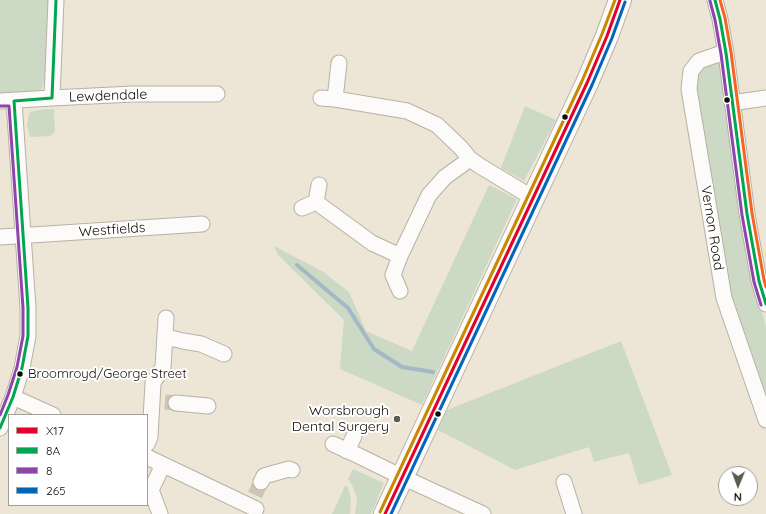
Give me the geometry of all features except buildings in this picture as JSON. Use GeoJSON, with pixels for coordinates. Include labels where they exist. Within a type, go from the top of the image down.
{"type":"FeatureCollection","features":[{"type":"Feature","properties":{"kind":"highway"},"geometry":{"type":"LineString","coordinates":[[385,514],[587,82],[607,36],[620,0]]}},
{"type":"Feature","properties":{"kind":"street"},"geometry":{"type":"LineString","coordinates":[[52,98],[56,0]]}},
{"type":"Feature","properties":{"kind":"street"},"geometry":{"type":"LineString","coordinates":[[715,0],[726,53],[747,214],[759,281],[766,304]]}},
{"type":"Feature","properties":{"kind":"street","name":"Vernon Road"},"geometry":{"type":"LineString","coordinates":[[726,53],[699,61],[691,72],[689,89],[724,298],[766,420]]}},
{"type":"Feature","properties":{"kind":"street"},"geometry":{"type":"LineString","coordinates":[[339,63],[328,99],[407,111],[437,125],[461,148],[470,159],[533,198]]}},
{"type":"Feature","properties":{"kind":"street","name":"Lewdendale"},"geometry":{"type":"LineString","coordinates":[[7,101],[133,94],[217,94]]}},
{"type":"Feature","properties":{"kind":"street"},"geometry":{"type":"LineString","coordinates":[[732,103],[766,98]]}},
{"type":"Feature","properties":{"kind":"street"},"geometry":{"type":"LineString","coordinates":[[0,428],[7,404],[22,368],[28,336],[28,308],[22,236],[7,101]]}},
{"type":"Feature","properties":{"kind":"street"},"geometry":{"type":"LineString","coordinates":[[400,291],[393,276],[400,256],[429,195],[445,177],[470,159]]}},
{"type":"Feature","properties":{"kind":"street"},"geometry":{"type":"LineString","coordinates":[[316,202],[319,186]]}},
{"type":"Feature","properties":{"kind":"street"},"geometry":{"type":"LineString","coordinates":[[316,202],[372,243],[400,256]]}},
{"type":"Feature","properties":{"kind":"street"},"geometry":{"type":"LineString","coordinates":[[302,208],[316,202]]}},
{"type":"Feature","properties":{"kind":"street","name":"Westfields"},"geometry":{"type":"LineString","coordinates":[[0,237],[202,224]]}},
{"type":"Feature","properties":{"kind":"street"},"geometry":{"type":"LineString","coordinates":[[164,402],[153,383],[163,367],[166,318]]}},
{"type":"Feature","properties":{"kind":"street"},"geometry":{"type":"LineString","coordinates":[[165,338],[201,344],[224,354]]}},
{"type":"Feature","properties":{"kind":"street"},"geometry":{"type":"LineString","coordinates":[[164,402],[208,406]]}},
{"type":"Feature","properties":{"kind":"street"},"geometry":{"type":"LineString","coordinates":[[148,442],[164,402]]}},
{"type":"Feature","properties":{"kind":"street"},"geometry":{"type":"LineString","coordinates":[[7,404],[49,414]]}},
{"type":"Feature","properties":{"kind":"street"},"geometry":{"type":"LineString","coordinates":[[347,451],[354,436]]}},
{"type":"Feature","properties":{"kind":"street"},"geometry":{"type":"LineString","coordinates":[[333,444],[483,514]]}},
{"type":"Feature","properties":{"kind":"street"},"geometry":{"type":"LineString","coordinates":[[148,458],[249,501],[264,476],[288,468],[292,470]]}},
{"type":"Feature","properties":{"kind":"street"},"geometry":{"type":"LineString","coordinates":[[160,514],[151,490],[163,465]]}},
{"type":"Feature","properties":{"kind":"street"},"geometry":{"type":"LineString","coordinates":[[564,482],[574,514]]}},
{"type":"Feature","properties":{"kind":"green space"},"geometry":{"type":"Polygon","coordinates":[[[0,0],[49,0],[46,75],[41,91],[34,94],[0,95],[0,0]]]}},
{"type":"Feature","properties":{"kind":"green space"},"geometry":{"type":"Polygon","coordinates":[[[720,63],[753,282],[766,326],[766,404],[730,294],[695,89],[696,74],[704,66],[720,63]]]}},
{"type":"Feature","properties":{"kind":"green space"},"geometry":{"type":"Polygon","coordinates":[[[525,106],[556,120],[524,181],[501,168],[525,106]]]}},
{"type":"Feature","properties":{"kind":"green space"},"geometry":{"type":"Polygon","coordinates":[[[54,109],[55,132],[50,136],[30,137],[27,125],[30,112],[54,109]]]}},
{"type":"Feature","properties":{"kind":"green space"},"geometry":{"type":"Polygon","coordinates":[[[489,185],[517,199],[422,405],[340,369],[344,320],[278,255],[274,246],[322,271],[349,292],[366,331],[412,351],[489,185]]]}},
{"type":"Feature","properties":{"kind":"green space"},"geometry":{"type":"Polygon","coordinates":[[[621,341],[672,475],[639,485],[629,453],[594,462],[589,447],[515,470],[438,430],[447,410],[621,341]]]}},
{"type":"Feature","properties":{"kind":"green space"},"geometry":{"type":"Polygon","coordinates":[[[353,469],[384,483],[371,514],[355,514],[357,498],[348,479],[353,469]]]}},
{"type":"Feature","properties":{"kind":"green space"},"geometry":{"type":"Polygon","coordinates":[[[345,486],[348,487],[351,499],[350,514],[332,514],[345,486]]]}},
{"type":"Feature","properties":{"kind":"waterway"},"geometry":{"type":"LineString","coordinates":[[297,265],[348,308],[374,349],[402,367],[433,372]]}},
{"type":"Feature","properties":{"kind":"tunnel"},"geometry":{"type":"LineString","coordinates":[[165,402],[176,403]]}},
{"type":"Feature","properties":{"kind":"tunnel"},"geometry":{"type":"LineString","coordinates":[[255,495],[261,482]]}},
{"type":"Feature","properties":{"kind":"transit line","name":"8A"},"geometry":{"type":"LineString","coordinates":[[0,428],[13,397],[22,368],[28,336],[28,308],[14,101],[52,98],[56,0]]}},
{"type":"Feature","properties":{"kind":"transit line"},"geometry":{"type":"LineString","coordinates":[[380,512],[582,81],[615,0]]}},
{"type":"Feature","properties":{"kind":"transit line","name":"X17"},"geometry":{"type":"LineString","coordinates":[[385,514],[587,83],[607,36],[620,0]]}},
{"type":"Feature","properties":{"kind":"transit line","name":"8A"},"geometry":{"type":"LineString","coordinates":[[715,0],[726,53],[747,214],[759,281],[766,304]]}},
{"type":"Feature","properties":{"kind":"transit line"},"geometry":{"type":"LineString","coordinates":[[720,0],[731,52],[752,213],[766,287]]}},
{"type":"Feature","properties":{"kind":"transit line","name":"8"},"geometry":{"type":"LineString","coordinates":[[710,1],[721,54],[742,215],[754,282],[761,305]]}},
{"type":"Feature","properties":{"kind":"transit line","name":"265"},"geometry":{"type":"LineString","coordinates":[[391,514],[592,85],[612,38],[625,2]]}},
{"type":"Feature","properties":{"kind":"transit line","name":"8"},"geometry":{"type":"LineString","coordinates":[[0,106],[9,106],[23,308],[23,336],[17,367],[0,415]]}},
{"type":"Feature","properties":{"kind":"place","name":"Broomroyd/George Street"},"geometry":{"type":"Point","coordinates":[20,374]}},
{"type":"Feature","properties":{"kind":"place","name":"Worsbrough Dental Surgery"},"geometry":{"type":"Point","coordinates":[397,419]}}]}
